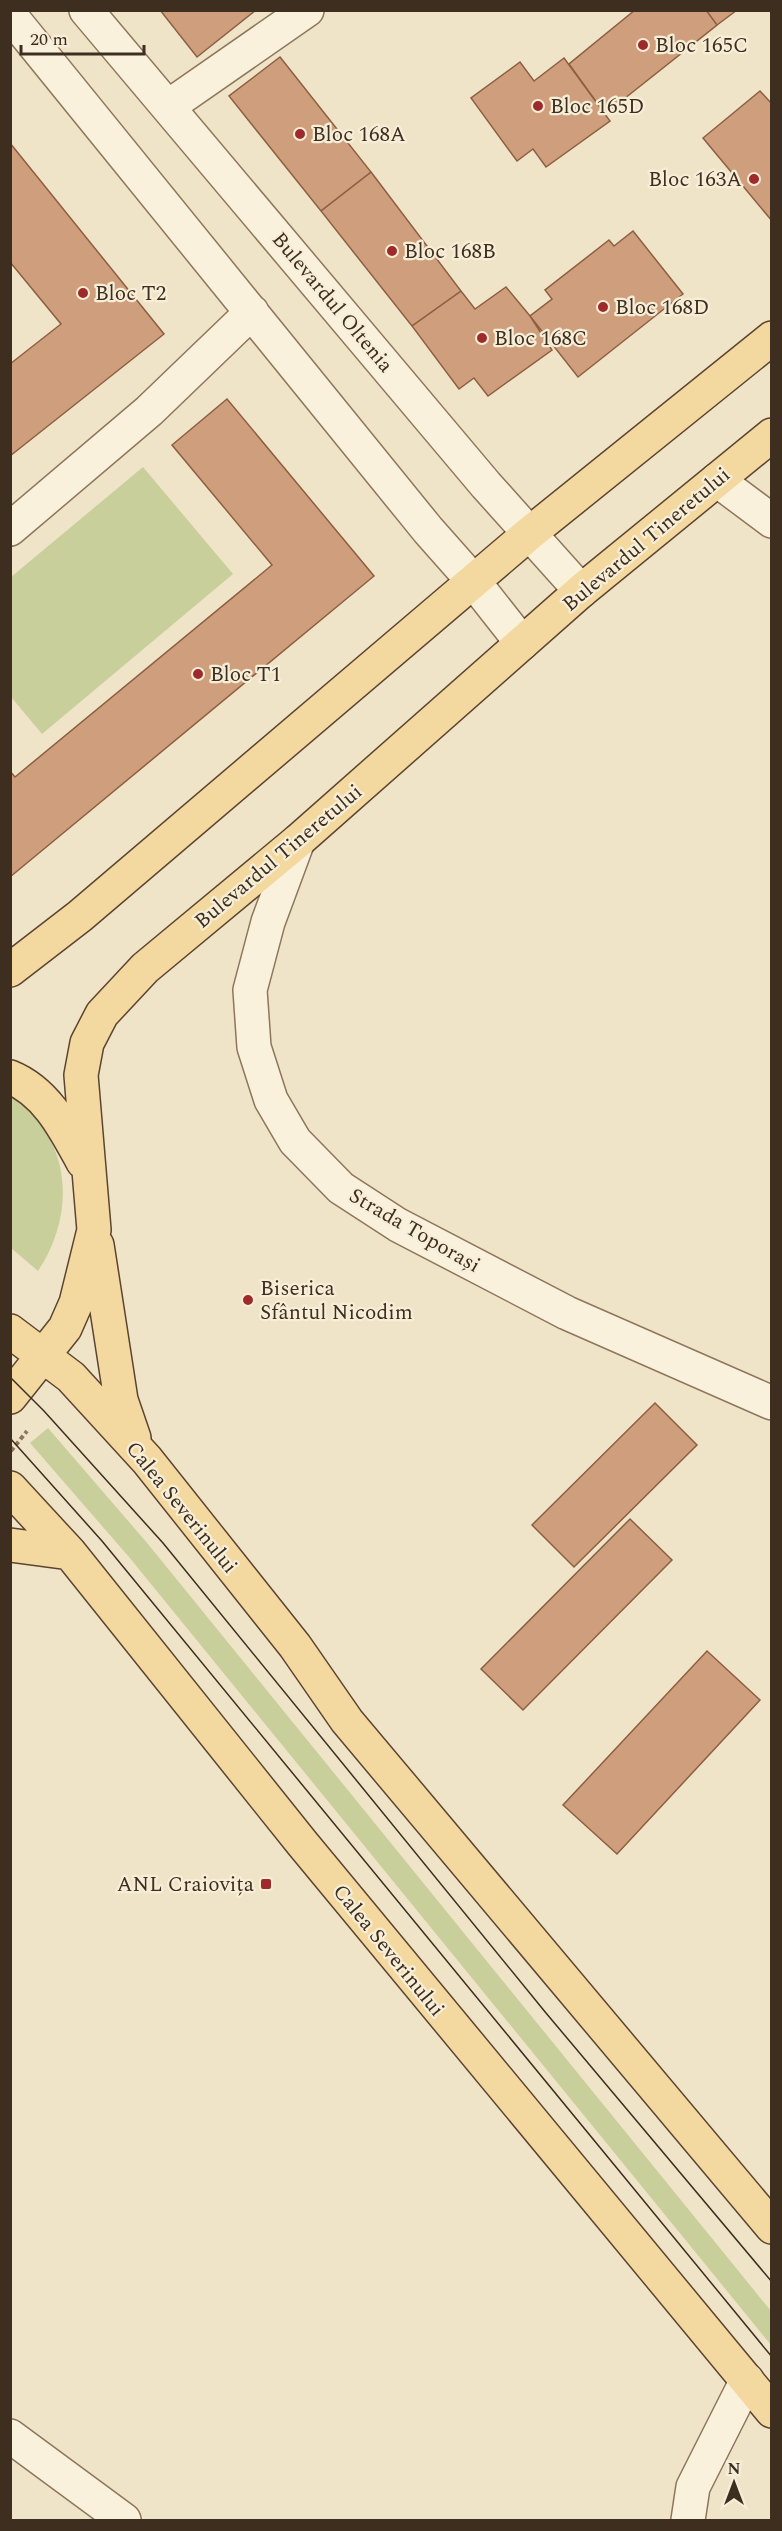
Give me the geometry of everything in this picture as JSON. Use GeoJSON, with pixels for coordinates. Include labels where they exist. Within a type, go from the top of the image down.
{"type":"FeatureCollection","features":[{"type":"Feature","properties":{"kind":"main road"},"geometry":{"type":"LineString","coordinates":[[10,970],[80,916],[530,533],[771,338]]}},
{"type":"Feature","properties":{"kind":"main road","name":"Bulevardul Tineretului"},"geometry":{"type":"LineString","coordinates":[[10,1397],[65,1328],[76,1303],[94,1230],[81,1075],[87,1042],[102,1014],[145,968],[298,841],[581,591],[771,435]]}},
{"type":"Feature","properties":{"kind":"main road"},"geometry":{"type":"LineString","coordinates":[[10,1077],[40,1098],[58,1115],[89,1174]]}},
{"type":"Feature","properties":{"kind":"main road"},"geometry":{"type":"LineString","coordinates":[[94,1230],[121,1400],[135,1440],[147,1460]]}},
{"type":"Feature","properties":{"kind":"main road","name":"Calea Severinului"},"geometry":{"type":"LineString","coordinates":[[10,1331],[71,1377],[147,1460],[295,1646],[347,1720],[771,2227]]}},
{"type":"Feature","properties":{"kind":"main road","name":"Calea Severinului"},"geometry":{"type":"LineString","coordinates":[[10,1488],[70,1553],[309,1852],[771,2411]]}},
{"type":"Feature","properties":{"kind":"main road"},"geometry":{"type":"LineString","coordinates":[[10,1545],[70,1553]]}},
{"type":"Feature","properties":{"kind":"street","name":"Bulevardul Oltenia"},"geometry":{"type":"LineString","coordinates":[[87,10],[486,485],[581,591]]}},
{"type":"Feature","properties":{"kind":"street"},"geometry":{"type":"LineString","coordinates":[[169,106],[307,10]]}},
{"type":"Feature","properties":{"kind":"street"},"geometry":{"type":"LineString","coordinates":[[19,16],[252,312],[522,643]]}},
{"type":"Feature","properties":{"kind":"street"},"geometry":{"type":"LineString","coordinates":[[10,529],[149,411],[252,312]]}},
{"type":"Feature","properties":{"kind":"street"},"geometry":{"type":"LineString","coordinates":[[717,480],[771,520]]}},
{"type":"Feature","properties":{"kind":"street","name":"Strada Toporași"},"geometry":{"type":"LineString","coordinates":[[298,841],[268,922],[250,990],[254,1047],[271,1100],[295,1141],[341,1188],[398,1225],[567,1313],[771,1403]]}},
{"type":"Feature","properties":{"kind":"street"},"geometry":{"type":"LineString","coordinates":[[688,2520],[693,2487],[747,2380]]}},
{"type":"Feature","properties":{"kind":"street"},"geometry":{"type":"LineString","coordinates":[[10,2436],[124,2520]]}},
{"type":"Feature","properties":{"kind":"green space"},"geometry":{"type":"Polygon","coordinates":[[[143,467],[233,574],[42,734],[11,697],[11,577],[143,467]]]}},
{"type":"Feature","properties":{"kind":"green space"},"geometry":{"type":"Polygon","coordinates":[[[10,1096],[31,1113],[46,1132],[56,1154],[62,1177],[63,1201],[59,1225],[51,1248],[38,1271],[11,1248],[10,1096]]]}},
{"type":"Feature","properties":{"kind":"green space"},"geometry":{"type":"Polygon","coordinates":[[[48,1428],[148,1544],[771,2311],[771,2345],[129,1557],[30,1443],[48,1428]]]}},
{"type":"Feature","properties":{"kind":"building"},"geometry":{"type":"Polygon","coordinates":[[[160,10],[256,10],[197,57],[160,10]]]}},
{"type":"Feature","properties":{"kind":"building","name":"Bloc 165C"},"geometry":{"type":"Polygon","coordinates":[[[635,10],[706,10],[717,25],[605,114],[569,64],[635,10]]]}},
{"type":"Feature","properties":{"kind":"building"},"geometry":{"type":"Polygon","coordinates":[[[706,10],[737,10],[717,25],[706,10]]]}},
{"type":"Feature","properties":{"kind":"building","name":"Bloc 168A"},"geometry":{"type":"Polygon","coordinates":[[[280,57],[371,172],[321,211],[229,96],[280,57]]]}},
{"type":"Feature","properties":{"kind":"building","name":"Bloc 165D"},"geometry":{"type":"Polygon","coordinates":[[[564,58],[610,121],[546,167],[533,149],[517,161],[471,98],[520,62],[534,81],[564,58]]]}},
{"type":"Feature","properties":{"kind":"building","name":"Bloc 163A"},"geometry":{"type":"Polygon","coordinates":[[[760,91],[772,104],[772,221],[703,138],[760,91]]]}},
{"type":"Feature","properties":{"kind":"building","name":"Bloc T2"},"geometry":{"type":"Polygon","coordinates":[[[10,143],[164,334],[10,456],[10,364],[61,324],[10,262],[10,143]]]}},
{"type":"Feature","properties":{"kind":"building","name":"Bloc 168B"},"geometry":{"type":"Polygon","coordinates":[[[371,172],[461,291],[412,326],[321,211],[371,172]]]}},
{"type":"Feature","properties":{"kind":"building","name":"Bloc 168D"},"geometry":{"type":"Polygon","coordinates":[[[633,231],[683,294],[578,377],[530,316],[552,299],[545,290],[609,240],[614,246],[633,231]]]}},
{"type":"Feature","properties":{"kind":"building","name":"Bloc 168C"},"geometry":{"type":"Polygon","coordinates":[[[506,287],[530,316],[552,350],[488,396],[474,378],[459,389],[412,326],[461,291],[475,309],[506,287]]]}},
{"type":"Feature","properties":{"kind":"building","name":"Bloc T1"},"geometry":{"type":"Polygon","coordinates":[[[227,399],[374,576],[10,877],[10,771],[15,777],[272,565],[172,445],[227,399]]]}},
{"type":"Feature","properties":{"kind":"building"},"geometry":{"type":"Polygon","coordinates":[[[655,1403],[697,1445],[574,1567],[532,1525],[655,1403]]]}},
{"type":"Feature","properties":{"kind":"building"},"geometry":{"type":"Polygon","coordinates":[[[630,1519],[672,1560],[523,1710],[481,1669],[630,1519]]]}},
{"type":"Feature","properties":{"kind":"building"},"geometry":{"type":"Polygon","coordinates":[[[707,1651],[760,1700],[617,1854],[563,1805],[707,1651]]]}},
{"type":"Feature","properties":{"kind":"tram line"},"geometry":{"type":"LineString","coordinates":[[10,1377],[44,1411],[163,1543],[546,2013],[772,2282]]}},
{"type":"Feature","properties":{"kind":"tram line"},"geometry":{"type":"LineString","coordinates":[[10,1438],[102,1541],[772,2357]]}},
{"type":"Feature","properties":{"kind":"place","name":"Bloc 165C"},"geometry":{"type":"Point","coordinates":[643,45]}},
{"type":"Feature","properties":{"kind":"place","name":"Bloc 165D"},"geometry":{"type":"Point","coordinates":[538,106]}},
{"type":"Feature","properties":{"kind":"place","name":"Bloc 168A"},"geometry":{"type":"Point","coordinates":[300,134]}},
{"type":"Feature","properties":{"kind":"place","name":"Bloc 163A"},"geometry":{"type":"Point","coordinates":[754,179]}},
{"type":"Feature","properties":{"kind":"place","name":"Bloc 168B"},"geometry":{"type":"Point","coordinates":[392,251]}},
{"type":"Feature","properties":{"kind":"place","name":"Bloc T2"},"geometry":{"type":"Point","coordinates":[83,293]}},
{"type":"Feature","properties":{"kind":"place","name":"Bloc 168D"},"geometry":{"type":"Point","coordinates":[603,307]}},
{"type":"Feature","properties":{"kind":"place","name":"Bloc 168C"},"geometry":{"type":"Point","coordinates":[482,338]}},
{"type":"Feature","properties":{"kind":"place","name":"Bloc T1"},"geometry":{"type":"Point","coordinates":[198,674]}},
{"type":"Feature","properties":{"kind":"place","name":"Biserica Sfântul Nicodim"},"geometry":{"type":"Point","coordinates":[248,1300]}},
{"type":"Feature","properties":{"kind":"place","name":"ANL Craiovița"},"geometry":{"type":"Point","coordinates":[266,1884]}}]}
